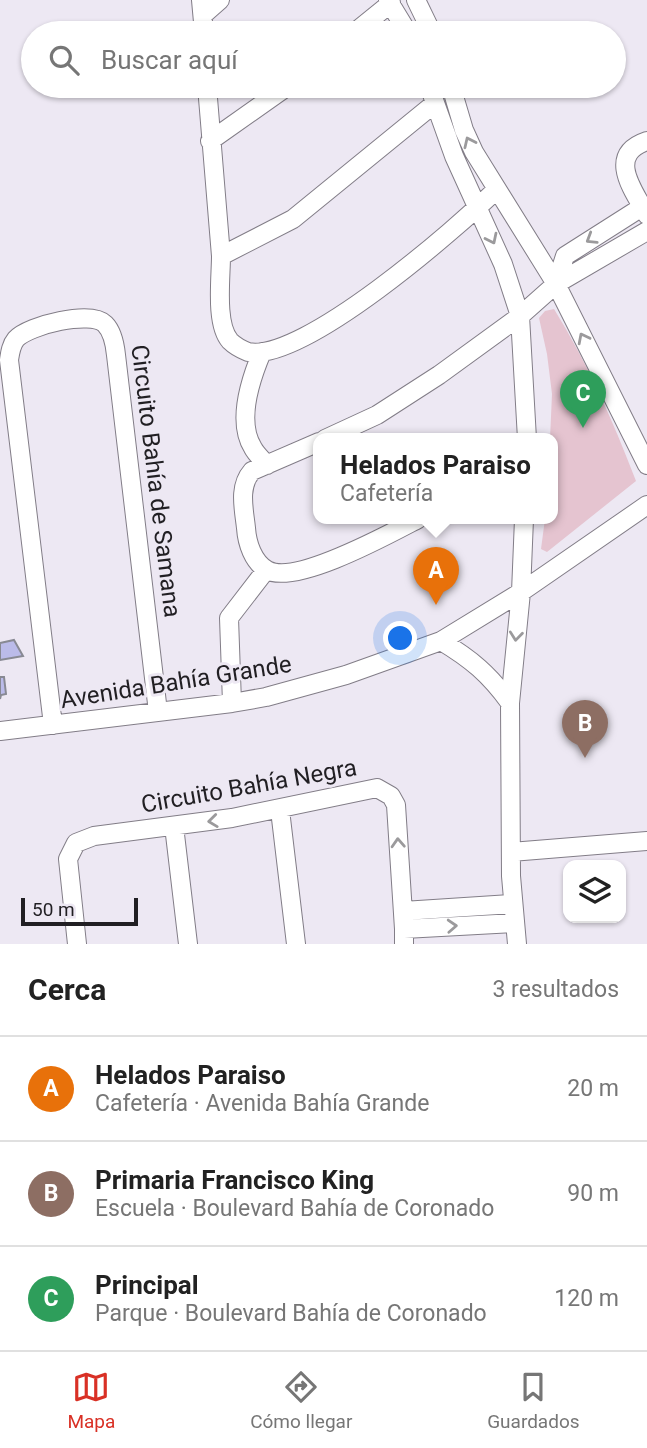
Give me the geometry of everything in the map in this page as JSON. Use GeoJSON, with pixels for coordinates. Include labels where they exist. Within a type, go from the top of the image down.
{"type":"FeatureCollection","features":[{"type":"Feature","properties":{"kind":"street"},"geometry":{"type":"LineString","coordinates":[[202,7],[220,0]]}},
{"type":"Feature","properties":{"kind":"street"},"geometry":{"type":"LineString","coordinates":[[416,0],[426,21]]}},
{"type":"Feature","properties":{"kind":"street"},"geometry":{"type":"LineString","coordinates":[[368,21],[390,2],[401,21]]}},
{"type":"Feature","properties":{"kind":"street"},"geometry":{"type":"LineString","coordinates":[[207,98],[221,256],[221,312],[225,334],[231,342],[247,352],[262,352],[285,345],[318,330],[377,290],[497,189]]}},
{"type":"Feature","properties":{"kind":"street"},"geometry":{"type":"LineString","coordinates":[[210,141],[271,98]]}},
{"type":"Feature","properties":{"kind":"street"},"geometry":{"type":"LineString","coordinates":[[432,98],[454,156],[503,264],[520,316],[527,433]]}},
{"type":"Feature","properties":{"kind":"street"},"geometry":{"type":"LineString","coordinates":[[455,98],[474,152],[556,284],[647,465]]}},
{"type":"Feature","properties":{"kind":"street"},"geometry":{"type":"LineString","coordinates":[[221,256],[293,219],[434,104]]}},
{"type":"Feature","properties":{"kind":"street"},"geometry":{"type":"LineString","coordinates":[[556,284],[565,256],[645,211],[624,170],[626,158],[634,146],[647,141]]}},
{"type":"Feature","properties":{"kind":"street"},"geometry":{"type":"LineString","coordinates":[[338,433],[377,415],[439,375],[520,316],[556,284],[647,231]]}},
{"type":"Feature","properties":{"kind":"street","name":"Circuito Bahía de Samana"},"geometry":{"type":"LineString","coordinates":[[53,725],[9,360],[13,345],[25,332],[45,324],[91,317],[104,322],[110,330],[117,355],[158,712]]}},
{"type":"Feature","properties":{"kind":"street"},"geometry":{"type":"LineString","coordinates":[[262,352],[251,379],[245,414],[251,446],[267,465]]}},
{"type":"Feature","properties":{"kind":"street"},"geometry":{"type":"LineString","coordinates":[[313,445],[252,471],[247,477],[243,489],[247,541],[255,558],[266,570],[277,573],[298,572],[375,541],[408,524]]}},
{"type":"Feature","properties":{"kind":"street","name":"Avenida Bahía Grande"},"geometry":{"type":"LineString","coordinates":[[0,731],[266,697],[346,675],[442,641],[521,592],[647,505]]}},
{"type":"Feature","properties":{"kind":"street"},"geometry":{"type":"LineString","coordinates":[[517,944],[512,904],[510,702],[521,592],[524,524]]}},
{"type":"Feature","properties":{"kind":"street"},"geometry":{"type":"LineString","coordinates":[[233,702],[229,618],[266,570]]}},
{"type":"Feature","properties":{"kind":"street"},"geometry":{"type":"LineString","coordinates":[[442,641],[466,655],[491,677],[510,702]]}},
{"type":"Feature","properties":{"kind":"street","name":"Circuito Bahía Negra"},"geometry":{"type":"LineString","coordinates":[[77,944],[68,859],[71,848],[84,839],[280,810],[377,788],[387,793],[396,805],[404,928]]}},
{"type":"Feature","properties":{"kind":"street"},"geometry":{"type":"LineString","coordinates":[[280,810],[296,944]]}},
{"type":"Feature","properties":{"kind":"street"},"geometry":{"type":"LineString","coordinates":[[174,826],[188,944]]}},
{"type":"Feature","properties":{"kind":"street"},"geometry":{"type":"LineString","coordinates":[[511,852],[647,841]]}},
{"type":"Feature","properties":{"kind":"street"},"geometry":{"type":"LineString","coordinates":[[404,928],[512,904]]}},
{"type":"Feature","properties":{"kind":"street"},"geometry":{"type":"LineString","coordinates":[[404,928],[515,923]]}},
{"type":"Feature","properties":{"kind":"shaded area"},"geometry":{"type":"Polygon","coordinates":[[[554,309],[578,351],[636,481],[547,552],[541,549],[544,524],[558,524],[558,433],[550,433],[552,394],[539,318],[545,311],[554,309]]]}},
{"type":"Feature","properties":{"kind":"building"},"geometry":{"type":"Polygon","coordinates":[[[14,640],[23,656],[0,660],[0,643],[14,640]]]}},
{"type":"Feature","properties":{"kind":"building"},"geometry":{"type":"Polygon","coordinates":[[[0,677],[4,677],[6,694],[1,695],[0,699],[0,677]]]}},
{"type":"Feature","properties":{"kind":"place","name":"Principal"},"geometry":{"type":"Point","coordinates":[583,428]}},
{"type":"Feature","properties":{"kind":"place","name":"Helados Paraiso"},"geometry":{"type":"Point","coordinates":[436,605]}},
{"type":"Feature","properties":{"kind":"place","name":"Primaria Francisco King"},"geometry":{"type":"Point","coordinates":[585,758]}}]}
